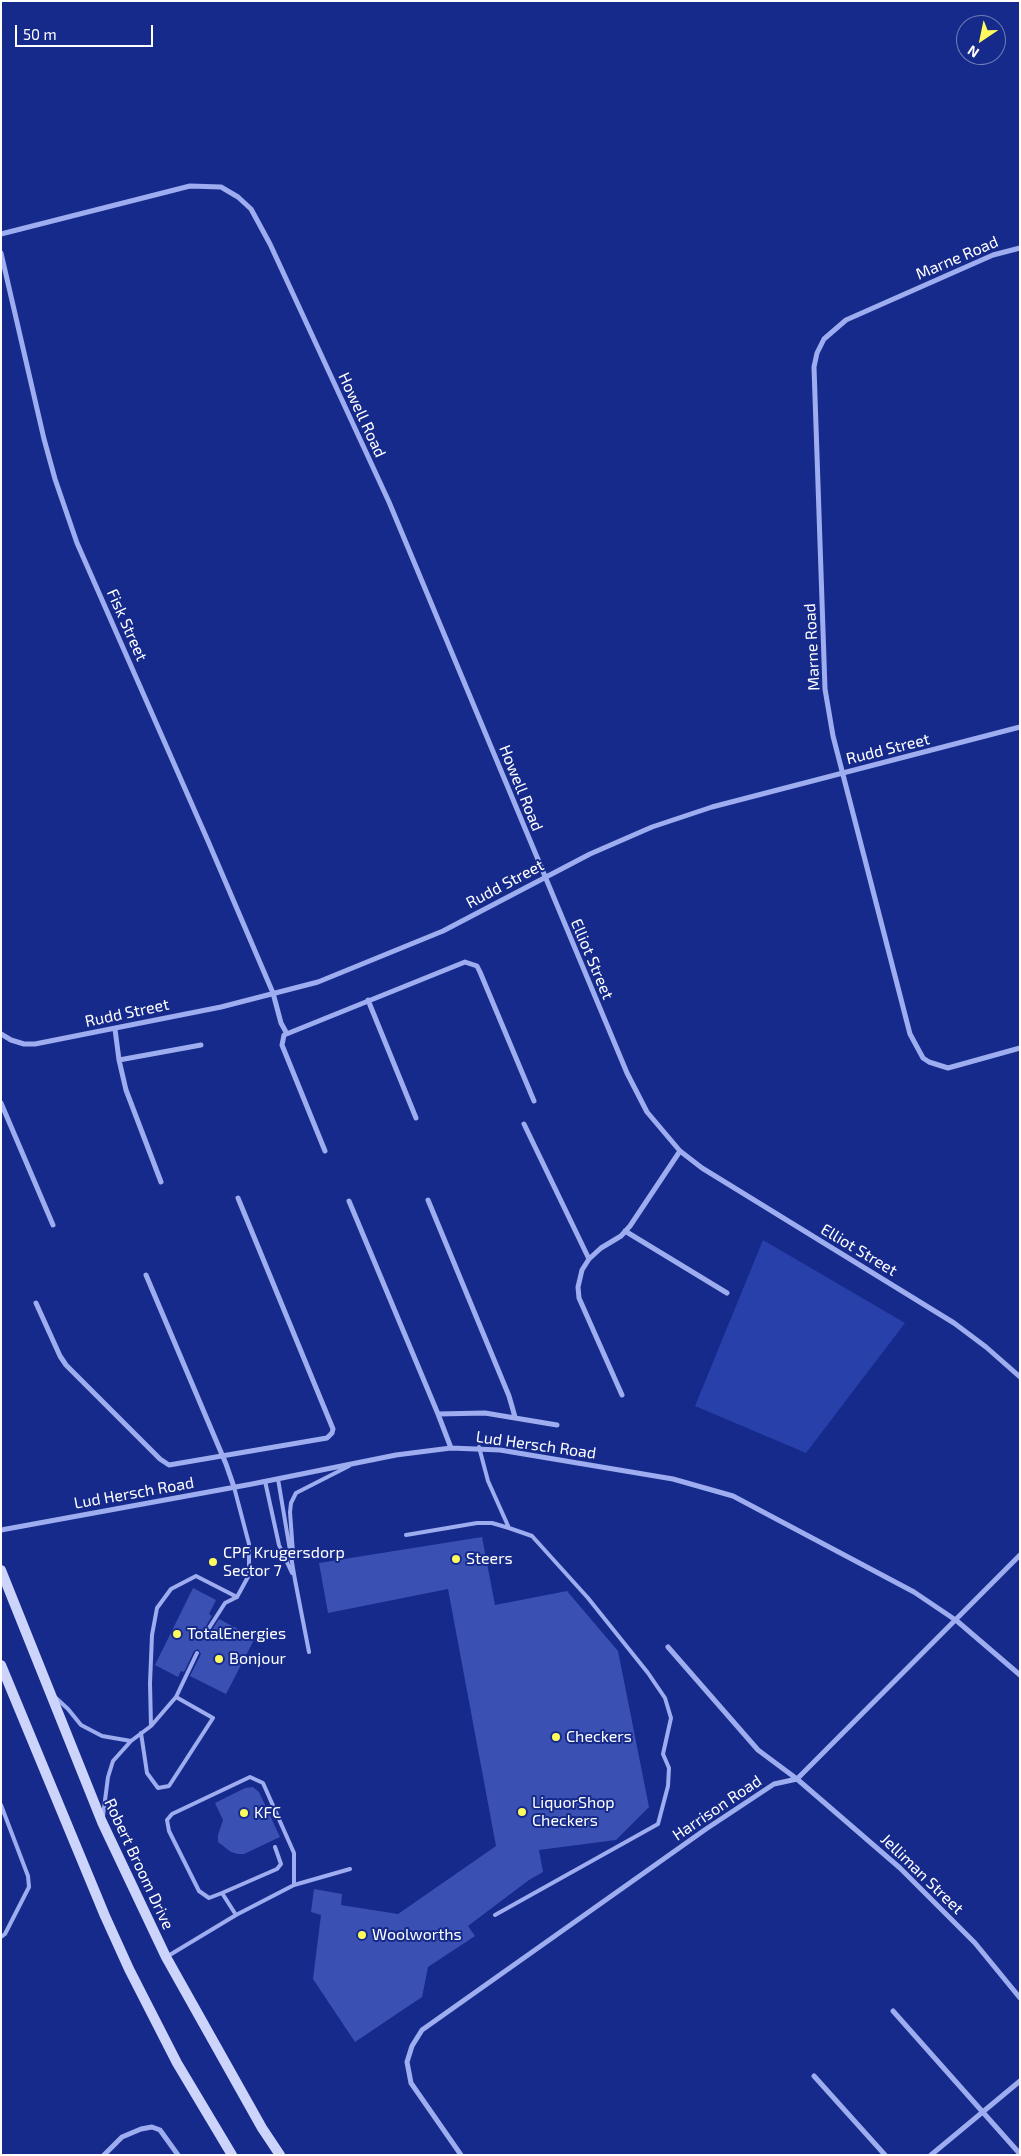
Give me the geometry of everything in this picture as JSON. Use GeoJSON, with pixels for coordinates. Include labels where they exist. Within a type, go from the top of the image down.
{"type":"FeatureCollection","features":[{"type":"Feature","properties":{"kind":"street","name":"Howell Road"},"geometry":{"type":"LineString","coordinates":[[1,234],[190,186],[221,187],[238,197],[251,209],[270,244],[389,502],[545,877]]}},
{"type":"Feature","properties":{"kind":"street","name":"Marne Road"},"geometry":{"type":"LineString","coordinates":[[1020,248],[993,254],[846,320],[824,339],[817,353],[814,368],[824,666],[833,736],[910,1034],[923,1058],[948,1068],[1020,1048]]}},
{"type":"Feature","properties":{"kind":"street","name":"Fisk Street"},"geometry":{"type":"LineString","coordinates":[[1,254],[44,439],[70,524],[273,993],[281,1023],[286,1032]]}},
{"type":"Feature","properties":{"kind":"street","name":"Rudd Street"},"geometry":{"type":"LineString","coordinates":[[1,1034],[24,1044],[35,1044],[220,1007],[318,982],[443,931],[545,877],[616,843],[688,815],[1020,727]]}},
{"type":"Feature","properties":{"kind":"street","name":"Elliot Street"},"geometry":{"type":"LineString","coordinates":[[545,877],[627,1073],[647,1112],[680,1151],[702,1168],[954,1323],[1020,1376]]}},
{"type":"Feature","properties":{"kind":"street"},"geometry":{"type":"LineString","coordinates":[[325,1151],[282,1045],[282,1038],[286,1032],[465,962],[476,966],[534,1101]]}},
{"type":"Feature","properties":{"kind":"street"},"geometry":{"type":"LineString","coordinates":[[368,1000],[416,1118]]}},
{"type":"Feature","properties":{"kind":"street"},"geometry":{"type":"LineString","coordinates":[[115,1028],[119,1060],[126,1090],[161,1182]]}},
{"type":"Feature","properties":{"kind":"street"},"geometry":{"type":"LineString","coordinates":[[119,1060],[200,1045]]}},
{"type":"Feature","properties":{"kind":"street"},"geometry":{"type":"LineString","coordinates":[[1,1103],[53,1225]]}},
{"type":"Feature","properties":{"kind":"street"},"geometry":{"type":"LineString","coordinates":[[524,1124],[589,1259]]}},
{"type":"Feature","properties":{"kind":"street"},"geometry":{"type":"LineString","coordinates":[[622,1395],[579,1298],[578,1288],[582,1270],[589,1259],[601,1248],[621,1236],[680,1151]]}},
{"type":"Feature","properties":{"kind":"street"},"geometry":{"type":"LineString","coordinates":[[36,1302],[60,1356],[66,1365],[160,1459],[169,1465],[174,1466],[327,1438],[333,1429],[238,1198]]}},
{"type":"Feature","properties":{"kind":"street"},"geometry":{"type":"LineString","coordinates":[[428,1200],[509,1396],[515,1417]]}},
{"type":"Feature","properties":{"kind":"street"},"geometry":{"type":"LineString","coordinates":[[349,1201],[438,1414],[450,1448]]}},
{"type":"Feature","properties":{"kind":"street"},"geometry":{"type":"LineString","coordinates":[[625,1231],[727,1293]]}},
{"type":"Feature","properties":{"kind":"street"},"geometry":{"type":"LineString","coordinates":[[146,1275],[224,1457],[234,1487]]}},
{"type":"Feature","properties":{"kind":"street"},"geometry":{"type":"LineString","coordinates":[[438,1414],[466,1412],[515,1417],[557,1425]]}},
{"type":"Feature","properties":{"kind":"street","name":"Lud Hersch Road"},"geometry":{"type":"LineString","coordinates":[[1,1530],[278,1479],[396,1455],[450,1448],[479,1448],[673,1479],[733,1496],[914,1592],[957,1621],[1020,1675]]}},
{"type":"Feature","properties":{"kind":"street"},"geometry":{"type":"LineString","coordinates":[[798,1779],[957,1621],[1020,1555]]}},
{"type":"Feature","properties":{"kind":"street","name":"Robert Broom Drive"},"geometry":{"type":"LineString","coordinates":[[1,1570],[102,1822],[166,1957],[262,2128],[280,2155]]}},
{"type":"Feature","properties":{"kind":"street","name":"Jelliman Street"},"geometry":{"type":"LineString","coordinates":[[668,1647],[758,1750],[798,1779],[900,1868],[975,1943],[1020,1998]]}},
{"type":"Feature","properties":{"kind":"street"},"geometry":{"type":"LineString","coordinates":[[1,1665],[129,1970],[177,2063],[232,2155]]}},
{"type":"Feature","properties":{"kind":"street","name":"Harrison Road"},"geometry":{"type":"LineString","coordinates":[[461,2155],[411,2083],[407,2062],[412,2046],[422,2030],[706,1829],[774,1784],[798,1779]]}},
{"type":"Feature","properties":{"kind":"street"},"geometry":{"type":"LineString","coordinates":[[892,2011],[1020,2154]]}},
{"type":"Feature","properties":{"kind":"street"},"geometry":{"type":"LineString","coordinates":[[814,2076],[885,2155]]}},
{"type":"Feature","properties":{"kind":"street"},"geometry":{"type":"LineString","coordinates":[[931,2155],[1020,2081]]}},
{"type":"Feature","properties":{"kind":"street"},"geometry":{"type":"LineString","coordinates":[[104,2155],[122,2137],[132,2132],[152,2127],[160,2130],[178,2155]]}},
{"type":"Feature","properties":{"kind":"lane"},"geometry":{"type":"LineString","coordinates":[[479,1448],[488,1481],[509,1528]]}},
{"type":"Feature","properties":{"kind":"lane"},"geometry":{"type":"LineString","coordinates":[[295,1580],[290,1512],[296,1493],[354,1464]]}},
{"type":"Feature","properties":{"kind":"lane"},"geometry":{"type":"LineString","coordinates":[[278,1479],[295,1580],[310,1652]]}},
{"type":"Feature","properties":{"kind":"lane"},"geometry":{"type":"LineString","coordinates":[[264,1481],[279,1545],[295,1580]]}},
{"type":"Feature","properties":{"kind":"lane"},"geometry":{"type":"LineString","coordinates":[[209,1628],[225,1604],[237,1597],[249,1575],[249,1544],[234,1487]]}},
{"type":"Feature","properties":{"kind":"lane"},"geometry":{"type":"LineString","coordinates":[[406,1535],[484,1522],[527,1534],[541,1544],[594,1605],[648,1673],[665,1698],[671,1718],[663,1754],[669,1768],[668,1786],[658,1824],[495,1915]]}},
{"type":"Feature","properties":{"kind":"lane"},"geometry":{"type":"LineString","coordinates":[[151,1726],[152,1635],[157,1608],[171,1589],[196,1576],[237,1597]]}},
{"type":"Feature","properties":{"kind":"lane"},"geometry":{"type":"LineString","coordinates":[[102,1822],[108,1777],[113,1761],[131,1741],[151,1726],[176,1697],[197,1653]]}},
{"type":"Feature","properties":{"kind":"lane"},"geometry":{"type":"LineString","coordinates":[[50,1693],[68,1709],[81,1725],[102,1736],[131,1741]]}},
{"type":"Feature","properties":{"kind":"lane"},"geometry":{"type":"LineString","coordinates":[[141,1733],[147,1773],[158,1788],[169,1786],[213,1718],[176,1697]]}},
{"type":"Feature","properties":{"kind":"lane"},"geometry":{"type":"LineString","coordinates":[[275,1847],[281,1864],[277,1869],[209,1898],[199,1891],[169,1831],[167,1820],[172,1814],[250,1777],[263,1783],[294,1854],[294,1885]]}},
{"type":"Feature","properties":{"kind":"lane"},"geometry":{"type":"LineString","coordinates":[[1,1805],[28,1876],[29,1887],[5,1934],[1,1937]]}},
{"type":"Feature","properties":{"kind":"lane"},"geometry":{"type":"LineString","coordinates":[[166,1957],[236,1915],[294,1885],[350,1869]]}},
{"type":"Feature","properties":{"kind":"lane"},"geometry":{"type":"LineString","coordinates":[[222,1894],[236,1915]]}},
{"type":"Feature","properties":{"kind":"shaded area"},"geometry":{"type":"Polygon","coordinates":[[[763,1240],[905,1323],[806,1453],[695,1406],[763,1240]]]}},
{"type":"Feature","properties":{"kind":"building"},"geometry":{"type":"Polygon","coordinates":[[[482,1537],[495,1605],[567,1591],[618,1651],[649,1807],[616,1840],[539,1850],[543,1872],[529,1880],[468,1926],[475,1936],[428,1967],[422,1997],[355,2042],[313,1979],[321,1915],[311,1912],[314,1889],[342,1894],[341,1905],[398,1914],[496,1846],[448,1589],[328,1613],[319,1563],[482,1537]]]}},
{"type":"Feature","properties":{"kind":"building"},"geometry":{"type":"Polygon","coordinates":[[[193,1588],[216,1600],[209,1614],[212,1616],[206,1626],[207,1631],[212,1630],[219,1619],[255,1638],[226,1694],[190,1676],[201,1654],[198,1649],[194,1651],[184,1672],[181,1671],[178,1677],[155,1665],[193,1588]]]}},
{"type":"Feature","properties":{"kind":"building","name":"KFC"},"geometry":{"type":"Polygon","coordinates":[[[253,1787],[259,1792],[280,1837],[244,1854],[238,1854],[231,1852],[218,1842],[218,1835],[223,1820],[215,1803],[245,1788],[253,1787]]]}},
{"type":"Feature","properties":{"kind":"place","name":"Steers"},"geometry":{"type":"Point","coordinates":[456,1559]}},
{"type":"Feature","properties":{"kind":"place","name":"CPF Krugersdorp Sector 7"},"geometry":{"type":"Point","coordinates":[213,1562]}},
{"type":"Feature","properties":{"kind":"place","name":"TotalEnergies"},"geometry":{"type":"Point","coordinates":[177,1634]}},
{"type":"Feature","properties":{"kind":"place","name":"Bonjour"},"geometry":{"type":"Point","coordinates":[219,1659]}},
{"type":"Feature","properties":{"kind":"place","name":"Checkers"},"geometry":{"type":"Point","coordinates":[556,1737]}},
{"type":"Feature","properties":{"kind":"place","name":"LiquorShop Checkers"},"geometry":{"type":"Point","coordinates":[522,1812]}},
{"type":"Feature","properties":{"kind":"place","name":"KFC"},"geometry":{"type":"Point","coordinates":[244,1813]}},
{"type":"Feature","properties":{"kind":"place","name":"Woolworths"},"geometry":{"type":"Point","coordinates":[362,1935]}}]}
